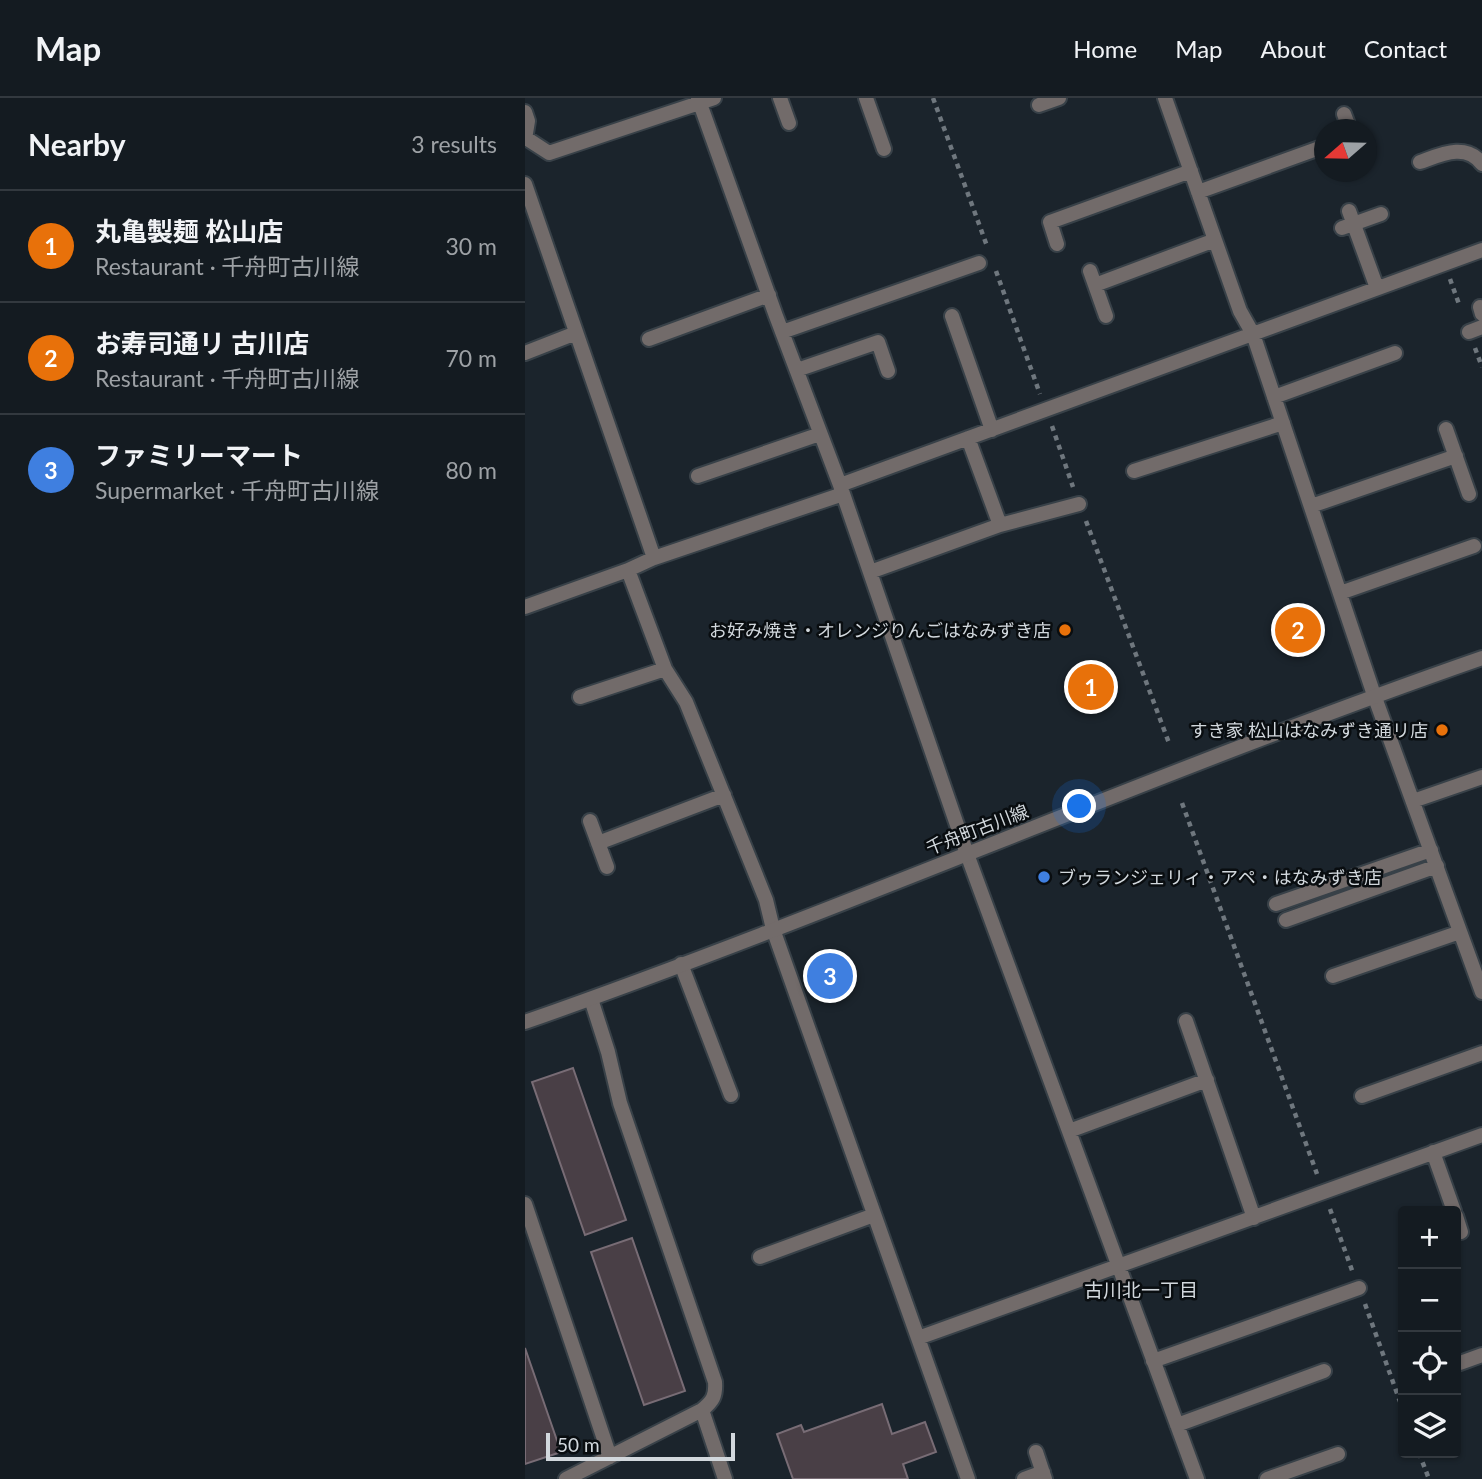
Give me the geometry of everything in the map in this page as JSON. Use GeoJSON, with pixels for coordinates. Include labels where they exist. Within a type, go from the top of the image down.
{"type":"FeatureCollection","features":[{"type":"Feature","properties":{"kind":"street"},"geometry":{"type":"LineString","coordinates":[[780,98],[789,123]]}},
{"type":"Feature","properties":{"kind":"street"},"geometry":{"type":"LineString","coordinates":[[866,98],[884,149]]}},
{"type":"Feature","properties":{"kind":"street"},"geometry":{"type":"LineString","coordinates":[[1039,105],[1059,98]]}},
{"type":"Feature","properties":{"kind":"street"},"geometry":{"type":"LineString","coordinates":[[1165,98],[1240,311],[1253,334],[1374,695],[1482,992]]}},
{"type":"Feature","properties":{"kind":"street"},"geometry":{"type":"LineString","coordinates":[[525,113],[528,121],[526,138],[549,153],[704,100],[769,295],[841,490],[967,854],[1197,1479]]}},
{"type":"Feature","properties":{"kind":"street"},"geometry":{"type":"LineString","coordinates":[[1344,114],[1346,119]]}},
{"type":"Feature","properties":{"kind":"street"},"geometry":{"type":"LineString","coordinates":[[1198,192],[1314,150]]}},
{"type":"Feature","properties":{"kind":"street"},"geometry":{"type":"LineString","coordinates":[[1420,162],[1452,151],[1477,157],[1482,164]]}},
{"type":"Feature","properties":{"kind":"street"},"geometry":{"type":"LineString","coordinates":[[1057,244],[1049,222],[1191,171]]}},
{"type":"Feature","properties":{"kind":"street"},"geometry":{"type":"LineString","coordinates":[[525,184],[653,558]]}},
{"type":"Feature","properties":{"kind":"street"},"geometry":{"type":"LineString","coordinates":[[1377,288],[1348,221],[1381,214]]}},
{"type":"Feature","properties":{"kind":"street"},"geometry":{"type":"LineString","coordinates":[[1106,316],[1092,278],[1215,240]]}},
{"type":"Feature","properties":{"kind":"street"},"geometry":{"type":"LineString","coordinates":[[525,607],[841,490],[968,438],[1482,250]]}},
{"type":"Feature","properties":{"kind":"street"},"geometry":{"type":"LineString","coordinates":[[782,332],[979,263]]}},
{"type":"Feature","properties":{"kind":"street"},"geometry":{"type":"LineString","coordinates":[[649,339],[769,295]]}},
{"type":"Feature","properties":{"kind":"street"},"geometry":{"type":"LineString","coordinates":[[952,316],[992,430]]}},
{"type":"Feature","properties":{"kind":"street"},"geometry":{"type":"LineString","coordinates":[[525,353],[576,333]]}},
{"type":"Feature","properties":{"kind":"street"},"geometry":{"type":"LineString","coordinates":[[797,370],[878,342],[888,371]]}},
{"type":"Feature","properties":{"kind":"street"},"geometry":{"type":"LineString","coordinates":[[1274,397],[1395,353]]}},
{"type":"Feature","properties":{"kind":"street"},"geometry":{"type":"LineString","coordinates":[[1134,471],[1283,423]]}},
{"type":"Feature","properties":{"kind":"street"},"geometry":{"type":"LineString","coordinates":[[1446,429],[1469,494]]}},
{"type":"Feature","properties":{"kind":"street"},"geometry":{"type":"LineString","coordinates":[[698,476],[820,434]]}},
{"type":"Feature","properties":{"kind":"street"},"geometry":{"type":"LineString","coordinates":[[968,438],[1000,525]]}},
{"type":"Feature","properties":{"kind":"street"},"geometry":{"type":"LineString","coordinates":[[1311,506],[1456,456]]}},
{"type":"Feature","properties":{"kind":"street"},"geometry":{"type":"LineString","coordinates":[[870,572],[1000,525],[1079,503]]}},
{"type":"Feature","properties":{"kind":"street"},"geometry":{"type":"LineString","coordinates":[[1340,593],[1474,546]]}},
{"type":"Feature","properties":{"kind":"street"},"geometry":{"type":"LineString","coordinates":[[628,570],[665,669],[686,702],[765,900],[968,1479]]}},
{"type":"Feature","properties":{"kind":"street","name":"千舟町古川線"},"geometry":{"type":"LineString","coordinates":[[525,1022],[773,929],[1374,695],[1482,658]]}},
{"type":"Feature","properties":{"kind":"street"},"geometry":{"type":"LineString","coordinates":[[580,697],[665,669]]}},
{"type":"Feature","properties":{"kind":"street"},"geometry":{"type":"LineString","coordinates":[[1413,801],[1482,777]]}},
{"type":"Feature","properties":{"kind":"street"},"geometry":{"type":"LineString","coordinates":[[598,843],[724,795]]}},
{"type":"Feature","properties":{"kind":"street"},"geometry":{"type":"LineString","coordinates":[[590,821],[607,867]]}},
{"type":"Feature","properties":{"kind":"street"},"geometry":{"type":"LineString","coordinates":[[1276,904],[1431,850]]}},
{"type":"Feature","properties":{"kind":"street"},"geometry":{"type":"LineString","coordinates":[[1286,920],[1437,866]]}},
{"type":"Feature","properties":{"kind":"street"},"geometry":{"type":"LineString","coordinates":[[1333,976],[1460,932]]}},
{"type":"Feature","properties":{"kind":"street"},"geometry":{"type":"LineString","coordinates":[[681,964],[731,1095]]}},
{"type":"Feature","properties":{"kind":"street"},"geometry":{"type":"LineString","coordinates":[[567,1479],[702,1410],[713,1401],[716,1391],[620,1103],[608,1052],[591,999]]}},
{"type":"Feature","properties":{"kind":"street"},"geometry":{"type":"LineString","coordinates":[[1186,1021],[1254,1218]]}},
{"type":"Feature","properties":{"kind":"street"},"geometry":{"type":"LineString","coordinates":[[1361,1096],[1482,1053]]}},
{"type":"Feature","properties":{"kind":"street"},"geometry":{"type":"LineString","coordinates":[[1069,1130],[1207,1080]]}},
{"type":"Feature","properties":{"kind":"street"},"geometry":{"type":"LineString","coordinates":[[918,1338],[1482,1135]]}},
{"type":"Feature","properties":{"kind":"street"},"geometry":{"type":"LineString","coordinates":[[1433,1152],[1452,1206]]}},
{"type":"Feature","properties":{"kind":"street"},"geometry":{"type":"LineString","coordinates":[[525,1204],[610,1457]]}},
{"type":"Feature","properties":{"kind":"street"},"geometry":{"type":"LineString","coordinates":[[760,1257],[874,1215]]}},
{"type":"Feature","properties":{"kind":"street"},"geometry":{"type":"LineString","coordinates":[[1153,1361],[1359,1288]]}},
{"type":"Feature","properties":{"kind":"street"},"geometry":{"type":"LineString","coordinates":[[1461,1363],[1482,1355]]}},
{"type":"Feature","properties":{"kind":"street"},"geometry":{"type":"LineString","coordinates":[[1177,1425],[1324,1371]]}},
{"type":"Feature","properties":{"kind":"street"},"geometry":{"type":"LineString","coordinates":[[702,1410],[725,1479]]}},
{"type":"Feature","properties":{"kind":"street"},"geometry":{"type":"LineString","coordinates":[[1024,1479],[1044,1476],[1036,1452]]}},
{"type":"Feature","properties":{"kind":"street"},"geometry":{"type":"LineString","coordinates":[[1267,1479],[1338,1454]]}},
{"type":"Feature","properties":{"kind":"path"},"geometry":{"type":"LineString","coordinates":[[1182,803],[1398,1396]]}},
{"type":"Feature","properties":{"kind":"path"},"geometry":{"type":"LineString","coordinates":[[1421,1458],[1429,1479]]}},
{"type":"Feature","properties":{"kind":"building"},"geometry":{"type":"Polygon","coordinates":[[[573,1068],[626,1220],[585,1235],[532,1082],[573,1068]]]}},
{"type":"Feature","properties":{"kind":"building"},"geometry":{"type":"Polygon","coordinates":[[[632,1238],[685,1391],[644,1405],[591,1252],[632,1238]]]}},
{"type":"Feature","properties":{"kind":"building"},"geometry":{"type":"Polygon","coordinates":[[[525,1348],[561,1452],[525,1464],[525,1348]]]}},
{"type":"Feature","properties":{"kind":"building"},"geometry":{"type":"Polygon","coordinates":[[[882,1404],[892,1434],[925,1422],[936,1452],[903,1464],[908,1479],[793,1479],[777,1434],[801,1425],[804,1432],[882,1404]]]}},
{"type":"Feature","properties":{"kind":"place","name":"お好み焼き・オレンジりんごはなみずき店"},"geometry":{"type":"Point","coordinates":[1065,630]}},
{"type":"Feature","properties":{"kind":"place","name":"お寿司通リ 古川店"},"geometry":{"type":"Point","coordinates":[1298,630]}},
{"type":"Feature","properties":{"kind":"place","name":"丸亀製麺 松山店"},"geometry":{"type":"Point","coordinates":[1091,687]}},
{"type":"Feature","properties":{"kind":"place","name":"すき家 松山はなみずき通リ店"},"geometry":{"type":"Point","coordinates":[1442,730]}},
{"type":"Feature","properties":{"kind":"place","name":"ブゥランジェリィ・アペ・はなみずき店"},"geometry":{"type":"Point","coordinates":[1044,877]}},
{"type":"Feature","properties":{"kind":"place","name":"ファミリーマート"},"geometry":{"type":"Point","coordinates":[830,976]}},
{"type":"Feature","properties":{"kind":"district","name":"古川北一丁目"},"geometry":{"type":"Point","coordinates":[1141,1289]}}]}
